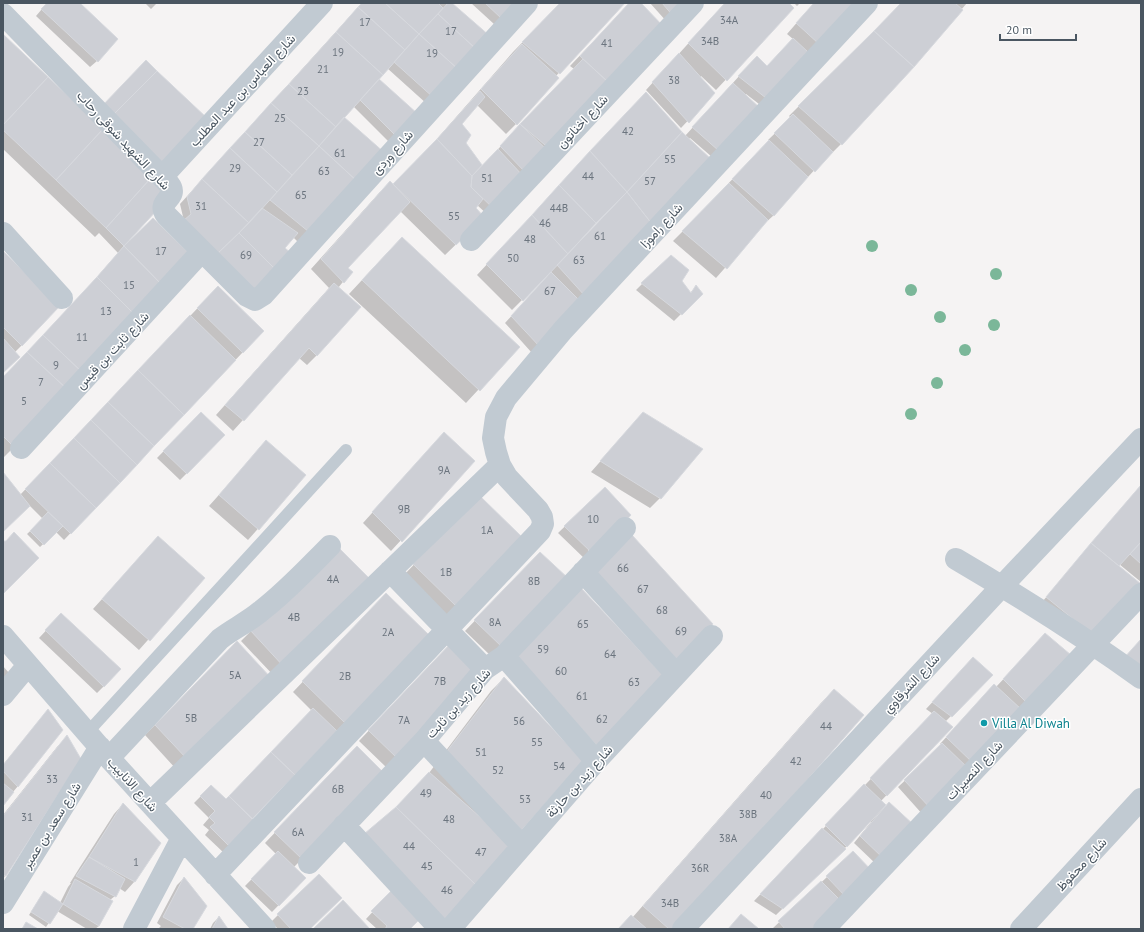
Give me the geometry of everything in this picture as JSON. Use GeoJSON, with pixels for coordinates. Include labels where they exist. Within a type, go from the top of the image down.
{"type":"FeatureCollection","features":[{"type":"Feature","properties":{"kind":"street"},"geometry":{"type":"LineString","coordinates":[[3,11],[10,3]]}},
{"type":"Feature","properties":{"kind":"street","name":"شارع العباس بن عبد المطلب"},"geometry":{"type":"LineString","coordinates":[[162,177],[322,3]]}},
{"type":"Feature","properties":{"kind":"street","name":"شارع وردى"},"geometry":{"type":"LineString","coordinates":[[255,300],[263,296],[527,3]]}},
{"type":"Feature","properties":{"kind":"street","name":"شارع اخناتون"},"geometry":{"type":"LineString","coordinates":[[471,240],[693,3]]}},
{"type":"Feature","properties":{"kind":"street","name":"شارع راموزا"},"geometry":{"type":"LineString","coordinates":[[446,629],[535,537],[543,524],[542,517],[538,510],[507,477],[500,465],[493,438],[496,417],[506,398],[563,330],[867,3]]}},
{"type":"Feature","properties":{"kind":"street","name":"شارع الشهيد شوقى رحاب"},"geometry":{"type":"LineString","coordinates":[[3,14],[172,188],[171,197],[165,202],[163,211],[247,296],[255,300]]}},
{"type":"Feature","properties":{"kind":"street"},"geometry":{"type":"LineString","coordinates":[[3,233],[62,298]]}},
{"type":"Feature","properties":{"kind":"street","name":"شارع ثابت بن قيس"},"geometry":{"type":"LineString","coordinates":[[21,448],[202,252]]}},
{"type":"Feature","properties":{"kind":"street","name":"شارع الشرقاوي"},"geometry":{"type":"LineString","coordinates":[[683,929],[1141,439]]}},
{"type":"Feature","properties":{"kind":"street"},"geometry":{"type":"LineString","coordinates":[[150,803],[500,465]]}},
{"type":"Feature","properties":{"kind":"street","name":"شارع زيد بن ثابت"},"geometry":{"type":"LineString","coordinates":[[309,863],[424,741],[485,669],[504,656],[625,528]]}},
{"type":"Feature","properties":{"kind":"street","name":"شارع سعد بن عمير"},"geometry":{"type":"LineString","coordinates":[[3,903],[99,746],[233,628],[247,621],[265,608],[330,546]]}},
{"type":"Feature","properties":{"kind":"street"},"geometry":{"type":"LineString","coordinates":[[956,559],[1093,643],[1141,678]]}},
{"type":"Feature","properties":{"kind":"street"},"geometry":{"type":"LineString","coordinates":[[390,571],[485,669]]}},
{"type":"Feature","properties":{"kind":"street"},"geometry":{"type":"LineString","coordinates":[[583,572],[676,674]]}},
{"type":"Feature","properties":{"kind":"street","name":"شارع النصيرات"},"geometry":{"type":"LineString","coordinates":[[824,929],[1141,594]]}},
{"type":"Feature","properties":{"kind":"street"},"geometry":{"type":"LineString","coordinates":[[216,875],[446,629]]}},
{"type":"Feature","properties":{"kind":"street","name":"شارع الانابيب"},"geometry":{"type":"LineString","coordinates":[[3,636],[99,746],[265,929]]}},
{"type":"Feature","properties":{"kind":"street","name":"شارع زيد بن حارثة"},"geometry":{"type":"LineString","coordinates":[[450,929],[596,762],[712,636]]}},
{"type":"Feature","properties":{"kind":"street"},"geometry":{"type":"LineString","coordinates":[[504,656],[596,762]]}},
{"type":"Feature","properties":{"kind":"street"},"geometry":{"type":"LineString","coordinates":[[3,695],[28,665]]}},
{"type":"Feature","properties":{"kind":"street"},"geometry":{"type":"LineString","coordinates":[[424,741],[522,846]]}},
{"type":"Feature","properties":{"kind":"street","name":"شارع محفوظ"},"geometry":{"type":"LineString","coordinates":[[1021,929],[1141,799]]}},
{"type":"Feature","properties":{"kind":"street"},"geometry":{"type":"LineString","coordinates":[[344,825],[440,929]]}},
{"type":"Feature","properties":{"kind":"street"},"geometry":{"type":"LineString","coordinates":[[134,929],[182,838]]}},
{"type":"Feature","properties":{"kind":"lane"},"geometry":{"type":"LineString","coordinates":[[99,746],[346,450]]}},
{"type":"Feature","properties":{"kind":"building"},"geometry":{"type":"Polygon","coordinates":[[[47,3],[80,3],[118,39],[98,62],[41,9],[47,3]]]}},
{"type":"Feature","properties":{"kind":"building"},"geometry":{"type":"Polygon","coordinates":[[[362,3],[385,3],[419,34],[405,50],[358,7],[362,3]]]}},
{"type":"Feature","properties":{"kind":"building"},"geometry":{"type":"Polygon","coordinates":[[[385,3],[438,3],[443,8],[419,34],[385,3]]]}},
{"type":"Feature","properties":{"kind":"building"},"geometry":{"type":"Polygon","coordinates":[[[448,3],[452,3],[491,37],[476,49],[438,14],[448,3]]]}},
{"type":"Feature","properties":{"kind":"building"},"geometry":{"type":"Polygon","coordinates":[[[485,3],[518,3],[502,19],[485,3]]]}},
{"type":"Feature","properties":{"kind":"building"},"geometry":{"type":"Polygon","coordinates":[[[560,3],[625,3],[560,74],[522,42],[560,3]]]}},
{"type":"Feature","properties":{"kind":"building"},"geometry":{"type":"Polygon","coordinates":[[[629,3],[641,3],[664,27],[608,82],[580,56],[629,3]]]}},
{"type":"Feature","properties":{"kind":"building"},"geometry":{"type":"Polygon","coordinates":[[[662,3],[687,3],[674,17],[662,3]]]}},
{"type":"Feature","properties":{"kind":"building"},"geometry":{"type":"Polygon","coordinates":[[[725,3],[789,3],[794,8],[727,81],[688,43],[725,3]]]}},
{"type":"Feature","properties":{"kind":"building"},"geometry":{"type":"Polygon","coordinates":[[[814,3],[860,3],[819,44],[796,23],[814,3]]]}},
{"type":"Feature","properties":{"kind":"building"},"geometry":{"type":"Polygon","coordinates":[[[901,3],[955,3],[963,10],[914,67],[874,31],[901,3]]]}},
{"type":"Feature","properties":{"kind":"building"},"geometry":{"type":"Polygon","coordinates":[[[358,7],[405,50],[383,75],[336,32],[358,7]]]}},
{"type":"Feature","properties":{"kind":"building"},"geometry":{"type":"Polygon","coordinates":[[[438,14],[476,49],[459,70],[419,34],[438,14]]]}},
{"type":"Feature","properties":{"kind":"building"},"geometry":{"type":"Polygon","coordinates":[[[874,31],[914,67],[842,145],[798,106],[874,31]]]}},
{"type":"Feature","properties":{"kind":"building"},"geometry":{"type":"Polygon","coordinates":[[[336,32],[383,75],[336,127],[289,84],[336,32]]]}},
{"type":"Feature","properties":{"kind":"building"},"geometry":{"type":"Polygon","coordinates":[[[3,34],[48,77],[3,125],[3,34]]]}},
{"type":"Feature","properties":{"kind":"building"},"geometry":{"type":"Polygon","coordinates":[[[419,34],[459,70],[434,98],[394,62],[419,34]]]}},
{"type":"Feature","properties":{"kind":"building"},"geometry":{"type":"Polygon","coordinates":[[[793,38],[808,52],[766,98],[738,76],[757,56],[767,66],[793,38]]]}},
{"type":"Feature","properties":{"kind":"building"},"geometry":{"type":"Polygon","coordinates":[[[522,44],[559,78],[517,125],[481,89],[522,44]]]}},
{"type":"Feature","properties":{"kind":"building"},"geometry":{"type":"Polygon","coordinates":[[[679,53],[715,93],[689,123],[652,82],[679,53]]]}},
{"type":"Feature","properties":{"kind":"building"},"geometry":{"type":"Polygon","coordinates":[[[583,59],[608,82],[551,150],[520,124],[583,59]]]}},
{"type":"Feature","properties":{"kind":"building"},"geometry":{"type":"Polygon","coordinates":[[[146,60],[157,71],[112,116],[102,106],[146,60]]]}},
{"type":"Feature","properties":{"kind":"building"},"geometry":{"type":"Polygon","coordinates":[[[157,71],[207,118],[160,168],[112,116],[157,71]]]}},
{"type":"Feature","properties":{"kind":"building"},"geometry":{"type":"Polygon","coordinates":[[[48,77],[103,129],[56,180],[3,130],[3,125],[48,77]]]}},
{"type":"Feature","properties":{"kind":"building"},"geometry":{"type":"Polygon","coordinates":[[[379,79],[419,115],[398,138],[360,100],[379,79]]]}},
{"type":"Feature","properties":{"kind":"building"},"geometry":{"type":"Polygon","coordinates":[[[733,83],[761,109],[719,151],[692,127],[733,83]]]}},
{"type":"Feature","properties":{"kind":"building"},"geometry":{"type":"Polygon","coordinates":[[[289,84],[336,127],[319,146],[271,103],[289,84]]]}},
{"type":"Feature","properties":{"kind":"building"},"geometry":{"type":"Polygon","coordinates":[[[480,91],[485,97],[462,124],[471,135],[466,143],[482,165],[472,176],[437,139],[480,91]]]}},
{"type":"Feature","properties":{"kind":"building"},"geometry":{"type":"Polygon","coordinates":[[[646,92],[682,132],[627,192],[590,151],[646,92]]]}},
{"type":"Feature","properties":{"kind":"building"},"geometry":{"type":"Polygon","coordinates":[[[271,103],[319,146],[292,175],[245,132],[271,103]]]}},
{"type":"Feature","properties":{"kind":"building"},"geometry":{"type":"Polygon","coordinates":[[[793,114],[833,152],[815,172],[774,133],[793,114]]]}},
{"type":"Feature","properties":{"kind":"building"},"geometry":{"type":"Polygon","coordinates":[[[344,117],[386,154],[359,183],[319,146],[344,117]]]}},
{"type":"Feature","properties":{"kind":"building"},"geometry":{"type":"Polygon","coordinates":[[[520,124],[550,153],[527,174],[500,146],[520,124]]]}},
{"type":"Feature","properties":{"kind":"building"},"geometry":{"type":"Polygon","coordinates":[[[103,129],[150,179],[106,228],[56,180],[103,129]]]}},
{"type":"Feature","properties":{"kind":"building"},"geometry":{"type":"Polygon","coordinates":[[[245,132],[292,175],[277,192],[230,148],[245,132]]]}},
{"type":"Feature","properties":{"kind":"building"},"geometry":{"type":"Polygon","coordinates":[[[682,132],[712,160],[652,224],[627,192],[682,132]]]}},
{"type":"Feature","properties":{"kind":"building"},"geometry":{"type":"Polygon","coordinates":[[[437,139],[472,176],[471,187],[483,199],[476,208],[485,218],[456,245],[393,184],[437,139]]]}},
{"type":"Feature","properties":{"kind":"building"},"geometry":{"type":"Polygon","coordinates":[[[769,140],[808,177],[774,216],[732,179],[769,140]]]}},
{"type":"Feature","properties":{"kind":"building"},"geometry":{"type":"Polygon","coordinates":[[[319,146],[359,183],[309,232],[270,200],[319,146]]]}},
{"type":"Feature","properties":{"kind":"building"},"geometry":{"type":"Polygon","coordinates":[[[230,148],[277,192],[249,223],[202,179],[230,148]]]}},
{"type":"Feature","properties":{"kind":"building"},"geometry":{"type":"Polygon","coordinates":[[[498,149],[524,177],[495,210],[471,187],[472,176],[498,149]]]}},
{"type":"Feature","properties":{"kind":"building"},"geometry":{"type":"Polygon","coordinates":[[[590,151],[627,192],[596,223],[559,185],[590,151]]]}},
{"type":"Feature","properties":{"kind":"building"},"geometry":{"type":"Polygon","coordinates":[[[150,179],[169,197],[124,246],[106,228],[150,179]]]}},
{"type":"Feature","properties":{"kind":"building"},"geometry":{"type":"Polygon","coordinates":[[[202,179],[249,223],[216,255],[183,221],[191,214],[187,197],[202,179]]]}},
{"type":"Feature","properties":{"kind":"building"},"geometry":{"type":"Polygon","coordinates":[[[390,181],[410,202],[348,268],[353,272],[344,283],[321,259],[390,181]]]}},
{"type":"Feature","properties":{"kind":"building"},"geometry":{"type":"Polygon","coordinates":[[[729,183],[768,220],[727,269],[682,231],[729,183]]]}},
{"type":"Feature","properties":{"kind":"building"},"geometry":{"type":"Polygon","coordinates":[[[559,185],[596,223],[568,254],[532,215],[559,185]]]}},
{"type":"Feature","properties":{"kind":"building"},"geometry":{"type":"Polygon","coordinates":[[[627,192],[652,224],[585,296],[557,265],[627,192]]]}},
{"type":"Feature","properties":{"kind":"building"},"geometry":{"type":"Polygon","coordinates":[[[262,208],[298,233],[285,248],[292,254],[277,271],[239,233],[262,208]]]}},
{"type":"Feature","properties":{"kind":"building"},"geometry":{"type":"Polygon","coordinates":[[[532,215],[568,254],[523,301],[486,264],[532,215]]]}},
{"type":"Feature","properties":{"kind":"building"},"geometry":{"type":"Polygon","coordinates":[[[153,218],[193,257],[164,287],[124,246],[153,218]]]}},
{"type":"Feature","properties":{"kind":"building"},"geometry":{"type":"Polygon","coordinates":[[[239,233],[277,271],[254,296],[216,255],[239,233]]]}},
{"type":"Feature","properties":{"kind":"building"},"geometry":{"type":"Polygon","coordinates":[[[402,237],[520,347],[480,391],[362,280],[402,237]]]}},
{"type":"Feature","properties":{"kind":"building"},"geometry":{"type":"Polygon","coordinates":[[[124,246],[164,287],[137,317],[97,277],[124,246]]]}},
{"type":"Feature","properties":{"kind":"building"},"geometry":{"type":"Polygon","coordinates":[[[3,251],[59,307],[22,346],[3,327],[3,251]]]}},
{"type":"Feature","properties":{"kind":"building"},"geometry":{"type":"Polygon","coordinates":[[[671,255],[689,270],[682,281],[691,293],[696,285],[703,294],[682,315],[641,283],[671,255]]]}},
{"type":"Feature","properties":{"kind":"building"},"geometry":{"type":"Polygon","coordinates":[[[551,272],[584,305],[540,347],[511,316],[551,272]]]}},
{"type":"Feature","properties":{"kind":"building"},"geometry":{"type":"Polygon","coordinates":[[[97,277],[137,317],[84,374],[43,335],[97,277]]]}},
{"type":"Feature","properties":{"kind":"building"},"geometry":{"type":"Polygon","coordinates":[[[334,283],[361,307],[317,356],[309,348],[244,421],[225,405],[334,283]]]}},
{"type":"Feature","properties":{"kind":"building"},"geometry":{"type":"Polygon","coordinates":[[[218,286],[264,331],[243,353],[197,308],[218,286]]]}},
{"type":"Feature","properties":{"kind":"building"},"geometry":{"type":"Polygon","coordinates":[[[190,315],[236,360],[184,415],[138,370],[190,315]]]}},
{"type":"Feature","properties":{"kind":"building"},"geometry":{"type":"Polygon","coordinates":[[[43,335],[84,374],[68,390],[27,352],[43,335]]]}},
{"type":"Feature","properties":{"kind":"building"},"geometry":{"type":"Polygon","coordinates":[[[3,338],[20,357],[3,373],[3,338]]]}},
{"type":"Feature","properties":{"kind":"building"},"geometry":{"type":"Polygon","coordinates":[[[27,352],[68,390],[15,448],[3,436],[3,377],[27,352]]]}},
{"type":"Feature","properties":{"kind":"building"},"geometry":{"type":"Polygon","coordinates":[[[138,370],[184,415],[154,446],[108,402],[138,370]]]}},
{"type":"Feature","properties":{"kind":"building"},"geometry":{"type":"Polygon","coordinates":[[[108,402],[154,446],[137,465],[91,420],[108,402]]]}},
{"type":"Feature","properties":{"kind":"building"},"geometry":{"type":"Polygon","coordinates":[[[201,412],[225,435],[187,474],[163,451],[201,412]]]}},
{"type":"Feature","properties":{"kind":"building"},"geometry":{"type":"Polygon","coordinates":[[[643,412],[703,449],[661,499],[600,461],[643,412]]]}},
{"type":"Feature","properties":{"kind":"building"},"geometry":{"type":"Polygon","coordinates":[[[91,420],[137,465],[120,483],[74,438],[91,420]]]}},
{"type":"Feature","properties":{"kind":"building"},"geometry":{"type":"Polygon","coordinates":[[[444,432],[475,461],[402,542],[372,512],[444,432]]]}},
{"type":"Feature","properties":{"kind":"building"},"geometry":{"type":"Polygon","coordinates":[[[74,438],[120,483],[96,508],[50,463],[74,438]]]}},
{"type":"Feature","properties":{"kind":"building"},"geometry":{"type":"Polygon","coordinates":[[[266,440],[306,475],[259,530],[219,495],[266,440]]]}},
{"type":"Feature","properties":{"kind":"building"},"geometry":{"type":"Polygon","coordinates":[[[50,463],[96,508],[71,534],[25,489],[50,463]]]}},
{"type":"Feature","properties":{"kind":"building"},"geometry":{"type":"Polygon","coordinates":[[[3,472],[30,506],[3,532],[3,472]]]}},
{"type":"Feature","properties":{"kind":"building"},"geometry":{"type":"Polygon","coordinates":[[[1141,485],[1141,542],[1119,566],[1091,543],[1141,485]]]}},
{"type":"Feature","properties":{"kind":"building"},"geometry":{"type":"Polygon","coordinates":[[[605,487],[631,515],[594,555],[564,526],[605,487]]]}},
{"type":"Feature","properties":{"kind":"building"},"geometry":{"type":"Polygon","coordinates":[[[479,495],[523,538],[457,607],[413,564],[479,495]]]}},
{"type":"Feature","properties":{"kind":"building"},"geometry":{"type":"Polygon","coordinates":[[[48,512],[63,526],[44,545],[30,531],[48,512]]]}},
{"type":"Feature","properties":{"kind":"building"},"geometry":{"type":"Polygon","coordinates":[[[14,532],[39,558],[3,594],[3,541],[6,541],[14,532]]]}},
{"type":"Feature","properties":{"kind":"building"},"geometry":{"type":"Polygon","coordinates":[[[632,535],[713,624],[679,662],[596,573],[632,535]]]}},
{"type":"Feature","properties":{"kind":"building"},"geometry":{"type":"Polygon","coordinates":[[[158,536],[205,578],[150,641],[102,599],[158,536]]]}},
{"type":"Feature","properties":{"kind":"building"},"geometry":{"type":"Polygon","coordinates":[[[1141,542],[1141,564],[1130,554],[1141,542]]]}},
{"type":"Feature","properties":{"kind":"building"},"geometry":{"type":"Polygon","coordinates":[[[1091,543],[1141,584],[1095,637],[1046,597],[1091,543]]]}},
{"type":"Feature","properties":{"kind":"building"},"geometry":{"type":"Polygon","coordinates":[[[338,547],[371,580],[285,668],[250,630],[338,547]]]}},
{"type":"Feature","properties":{"kind":"building"},"geometry":{"type":"Polygon","coordinates":[[[540,552],[569,579],[503,648],[474,620],[540,552]]]}},
{"type":"Feature","properties":{"kind":"building"},"geometry":{"type":"Polygon","coordinates":[[[581,588],[665,677],[598,747],[515,657],[581,588]]]}},
{"type":"Feature","properties":{"kind":"building"},"geometry":{"type":"Polygon","coordinates":[[[386,593],[430,636],[346,724],[302,681],[386,593]]]}},
{"type":"Feature","properties":{"kind":"building"},"geometry":{"type":"Polygon","coordinates":[[[61,613],[121,669],[104,687],[45,630],[61,613]]]}},
{"type":"Feature","properties":{"kind":"building"},"geometry":{"type":"Polygon","coordinates":[[[1045,633],[1071,655],[1026,702],[1003,679],[1045,633]]]}},
{"type":"Feature","properties":{"kind":"building"},"geometry":{"type":"Polygon","coordinates":[[[1141,639],[1141,670],[1124,658],[1141,639]]]}},
{"type":"Feature","properties":{"kind":"building"},"geometry":{"type":"Polygon","coordinates":[[[237,641],[272,679],[187,759],[155,725],[237,641]]]}},
{"type":"Feature","properties":{"kind":"building"},"geometry":{"type":"Polygon","coordinates":[[[451,643],[480,671],[397,758],[368,730],[451,643]]]}},
{"type":"Feature","properties":{"kind":"building"},"geometry":{"type":"Polygon","coordinates":[[[973,657],[993,675],[952,717],[932,702],[973,657]]]}},
{"type":"Feature","properties":{"kind":"building"},"geometry":{"type":"Polygon","coordinates":[[[504,677],[583,761],[520,832],[441,759],[504,677]]]}},
{"type":"Feature","properties":{"kind":"building","name":"Villa Al Diwah"},"geometry":{"type":"Polygon","coordinates":[[[994,684],[1022,710],[974,764],[946,737],[994,684]]]}},
{"type":"Feature","properties":{"kind":"building"},"geometry":{"type":"Polygon","coordinates":[[[834,689],[864,715],[677,929],[669,929],[643,906],[834,689]]]}},
{"type":"Feature","properties":{"kind":"building"},"geometry":{"type":"Polygon","coordinates":[[[313,708],[337,731],[295,775],[271,752],[313,708]]]}},
{"type":"Feature","properties":{"kind":"building"},"geometry":{"type":"Polygon","coordinates":[[[48,709],[63,730],[18,787],[3,771],[3,765],[48,709]]]}},
{"type":"Feature","properties":{"kind":"building"},"geometry":{"type":"Polygon","coordinates":[[[934,711],[953,727],[887,796],[870,778],[934,711]]]}},
{"type":"Feature","properties":{"kind":"building"},"geometry":{"type":"Polygon","coordinates":[[[67,735],[81,759],[6,876],[3,875],[3,816],[67,735]]]}},
{"type":"Feature","properties":{"kind":"building"},"geometry":{"type":"Polygon","coordinates":[[[942,743],[970,770],[932,810],[904,780],[942,743]]]}},
{"type":"Feature","properties":{"kind":"building"},"geometry":{"type":"Polygon","coordinates":[[[357,746],[385,774],[303,860],[274,832],[357,746]]]}},
{"type":"Feature","properties":{"kind":"building"},"geometry":{"type":"Polygon","coordinates":[[[271,752],[295,775],[252,819],[229,796],[271,752]]]}},
{"type":"Feature","properties":{"kind":"building"},"geometry":{"type":"Polygon","coordinates":[[[429,772],[512,845],[478,887],[396,807],[429,772]]]}},
{"type":"Feature","properties":{"kind":"building"},"geometry":{"type":"Polygon","coordinates":[[[3,783],[14,792],[3,806],[3,783]]]}},
{"type":"Feature","properties":{"kind":"building"},"geometry":{"type":"Polygon","coordinates":[[[864,784],[886,805],[847,847],[825,825],[864,784]]]}},
{"type":"Feature","properties":{"kind":"building"},"geometry":{"type":"Polygon","coordinates":[[[211,785],[226,799],[229,796],[257,823],[232,849],[210,827],[215,823],[209,817],[215,811],[200,796],[211,785]]]}},
{"type":"Feature","properties":{"kind":"building"},"geometry":{"type":"Polygon","coordinates":[[[889,802],[915,826],[884,859],[860,836],[889,802]]]}},
{"type":"Feature","properties":{"kind":"building"},"geometry":{"type":"Polygon","coordinates":[[[123,803],[161,843],[135,882],[89,857],[123,803]]]}},
{"type":"Feature","properties":{"kind":"building"},"geometry":{"type":"Polygon","coordinates":[[[396,807],[478,887],[446,929],[364,834],[396,807]]]}},
{"type":"Feature","properties":{"kind":"building"},"geometry":{"type":"Polygon","coordinates":[[[822,828],[846,849],[783,909],[760,894],[822,828]]]}},
{"type":"Feature","properties":{"kind":"building"},"geometry":{"type":"Polygon","coordinates":[[[278,851],[306,878],[279,906],[251,879],[278,851]]]}},
{"type":"Feature","properties":{"kind":"building"},"geometry":{"type":"Polygon","coordinates":[[[853,851],[873,872],[846,897],[826,876],[853,851]]]}},
{"type":"Feature","properties":{"kind":"building"},"geometry":{"type":"Polygon","coordinates":[[[89,857],[125,879],[116,897],[76,876],[89,857]]]}},
{"type":"Feature","properties":{"kind":"building"},"geometry":{"type":"Polygon","coordinates":[[[319,874],[342,898],[310,929],[291,929],[277,914],[319,874]]]}},
{"type":"Feature","properties":{"kind":"building"},"geometry":{"type":"Polygon","coordinates":[[[184,877],[207,906],[193,929],[185,929],[163,917],[184,877]]]}},
{"type":"Feature","properties":{"kind":"building"},"geometry":{"type":"Polygon","coordinates":[[[75,879],[113,901],[99,926],[63,904],[75,879]]]}},
{"type":"Feature","properties":{"kind":"building"},"geometry":{"type":"Polygon","coordinates":[[[821,881],[843,903],[818,929],[785,929],[778,921],[821,881]]]}},
{"type":"Feature","properties":{"kind":"building"},"geometry":{"type":"Polygon","coordinates":[[[395,887],[424,915],[410,929],[385,929],[387,926],[371,911],[395,887]]]}},
{"type":"Feature","properties":{"kind":"building"},"geometry":{"type":"Polygon","coordinates":[[[44,891],[63,904],[50,924],[31,912],[44,891]]]}},
{"type":"Feature","properties":{"kind":"building"},"geometry":{"type":"Polygon","coordinates":[[[343,900],[370,929],[313,929],[343,900]]]}},
{"type":"Feature","properties":{"kind":"building"},"geometry":{"type":"Polygon","coordinates":[[[741,914],[759,929],[728,929],[741,914]]]}},
{"type":"Feature","properties":{"kind":"building"},"geometry":{"type":"Polygon","coordinates":[[[631,915],[647,929],[618,929],[631,915]]]}},
{"type":"Feature","properties":{"kind":"building"},"geometry":{"type":"Polygon","coordinates":[[[219,916],[228,929],[212,929],[219,916]]]}},
{"type":"Feature","properties":{"kind":"building"},"geometry":{"type":"Polygon","coordinates":[[[26,922],[38,929],[22,929],[26,922]]]}},
{"type":"Feature","properties":{"kind":"place","name":"Villa Al Diwah"},"geometry":{"type":"Point","coordinates":[984,723]}}]}
